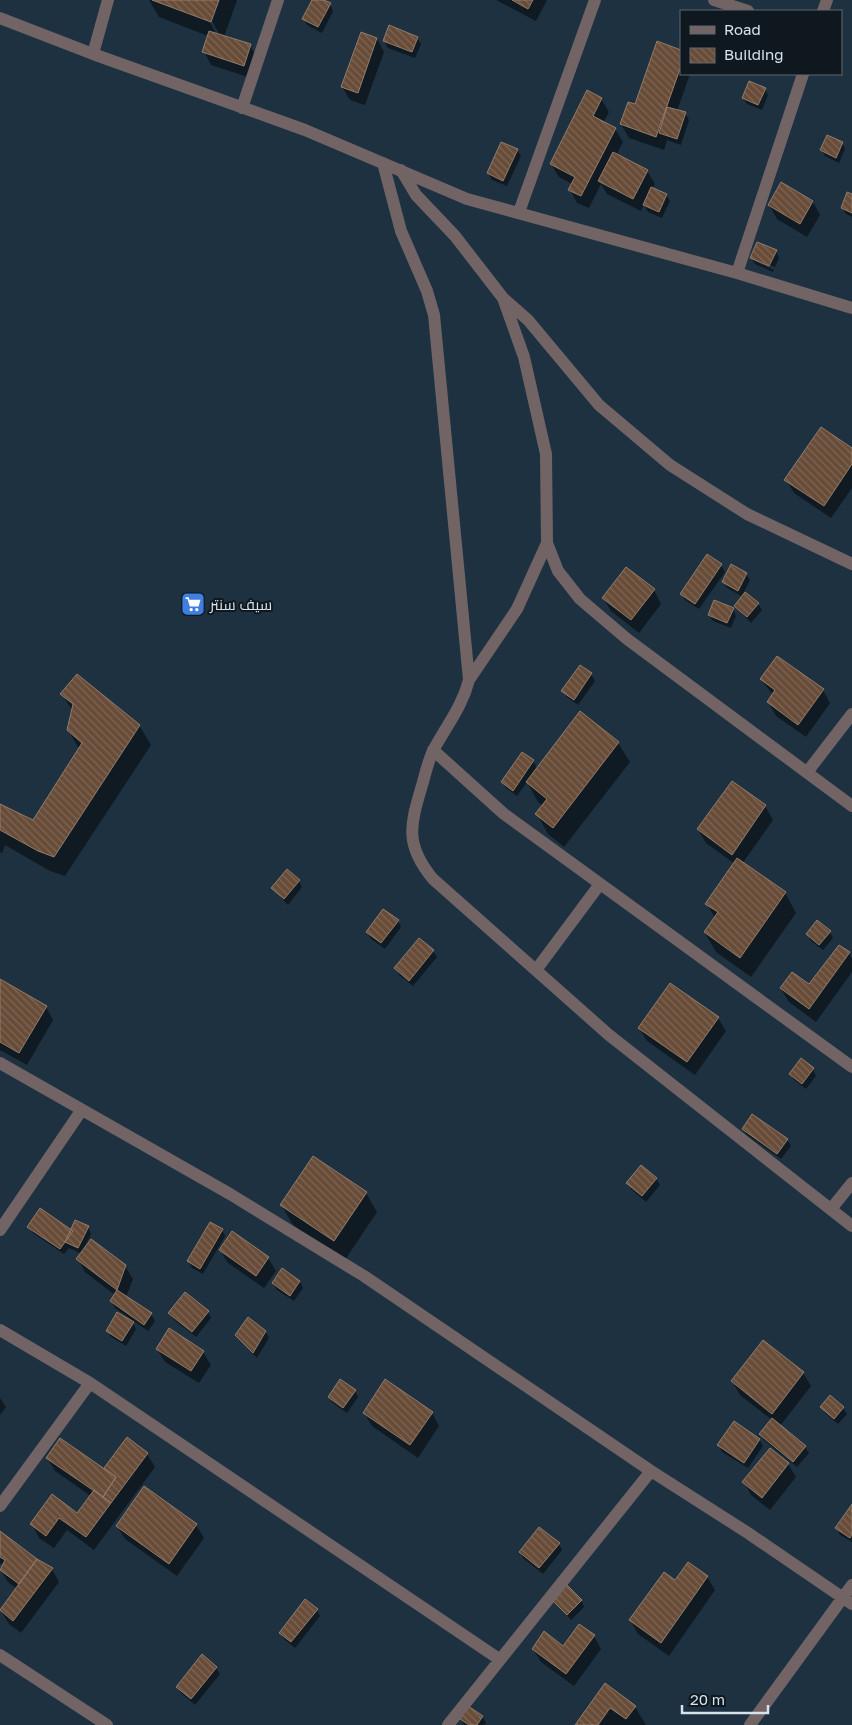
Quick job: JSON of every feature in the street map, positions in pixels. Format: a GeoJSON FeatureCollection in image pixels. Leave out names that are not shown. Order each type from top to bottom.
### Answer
{"type":"FeatureCollection","features":[{"type":"Feature","properties":{"kind":"street"},"geometry":{"type":"LineString","coordinates":[[93,54],[108,0]]}},
{"type":"Feature","properties":{"kind":"street"},"geometry":{"type":"LineString","coordinates":[[242,108],[278,0]]}},
{"type":"Feature","properties":{"kind":"street"},"geometry":{"type":"LineString","coordinates":[[519,212],[595,0]]}},
{"type":"Feature","properties":{"kind":"street"},"geometry":{"type":"LineString","coordinates":[[714,0],[745,10]]}},
{"type":"Feature","properties":{"kind":"street"},"geometry":{"type":"LineString","coordinates":[[0,18],[242,108],[401,170],[467,199],[737,273],[852,308]]}},
{"type":"Feature","properties":{"kind":"street"},"geometry":{"type":"LineString","coordinates":[[737,273],[803,75]]}},
{"type":"Feature","properties":{"kind":"street"},"geometry":{"type":"LineString","coordinates":[[383,163],[401,232],[427,291],[434,315],[469,680]]}},
{"type":"Feature","properties":{"kind":"street"},"geometry":{"type":"LineString","coordinates":[[401,170],[416,195],[455,236],[502,298],[528,320],[599,405],[670,464],[747,514],[852,564]]}},
{"type":"Feature","properties":{"kind":"street"},"geometry":{"type":"LineString","coordinates":[[502,298],[524,357],[546,454],[547,543],[558,571],[580,599],[627,639],[808,771],[852,806]]}},
{"type":"Feature","properties":{"kind":"street"},"geometry":{"type":"LineString","coordinates":[[547,543],[517,609],[469,680],[459,709],[433,750],[412,819],[418,862],[433,879],[609,1035],[852,1226]]}},
{"type":"Feature","properties":{"kind":"street"},"geometry":{"type":"LineString","coordinates":[[808,771],[852,714]]}},
{"type":"Feature","properties":{"kind":"street"},"geometry":{"type":"LineString","coordinates":[[433,750],[504,814],[852,1067]]}},
{"type":"Feature","properties":{"kind":"street"},"geometry":{"type":"LineString","coordinates":[[536,970],[600,884]]}},
{"type":"Feature","properties":{"kind":"street"},"geometry":{"type":"LineString","coordinates":[[0,1063],[81,1111],[230,1194],[364,1276],[651,1471],[848,1601]]}},
{"type":"Feature","properties":{"kind":"street"},"geometry":{"type":"LineString","coordinates":[[0,1230],[81,1111]]}},
{"type":"Feature","properties":{"kind":"street"},"geometry":{"type":"LineString","coordinates":[[831,1209],[852,1183]]}},
{"type":"Feature","properties":{"kind":"street"},"geometry":{"type":"LineString","coordinates":[[0,1330],[90,1383],[499,1659]]}},
{"type":"Feature","properties":{"kind":"street"},"geometry":{"type":"LineString","coordinates":[[0,1506],[90,1383]]}},
{"type":"Feature","properties":{"kind":"street"},"geometry":{"type":"LineString","coordinates":[[448,1725],[651,1471]]}},
{"type":"Feature","properties":{"kind":"street"},"geometry":{"type":"LineString","coordinates":[[750,1725],[848,1601],[852,1584]]}},
{"type":"Feature","properties":{"kind":"street"},"geometry":{"type":"LineString","coordinates":[[0,1655],[107,1725]]}},
{"type":"Feature","properties":{"kind":"building"},"geometry":{"type":"Polygon","coordinates":[[[152,0],[219,0],[211,22],[152,0]]]}},
{"type":"Feature","properties":{"kind":"building"},"geometry":{"type":"Polygon","coordinates":[[[312,0],[324,0],[331,3],[318,27],[302,19],[312,0]]]}},
{"type":"Feature","properties":{"kind":"building"},"geometry":{"type":"Polygon","coordinates":[[[512,0],[533,0],[528,9],[512,0]]]}},
{"type":"Feature","properties":{"kind":"building"},"geometry":{"type":"Polygon","coordinates":[[[389,25],[418,37],[412,52],[383,41],[389,25]]]}},
{"type":"Feature","properties":{"kind":"building"},"geometry":{"type":"Polygon","coordinates":[[[209,31],[251,44],[244,66],[202,52],[209,31]]]}},
{"type":"Feature","properties":{"kind":"building"},"geometry":{"type":"Polygon","coordinates":[[[361,32],[377,38],[358,93],[341,87],[361,32]]]}},
{"type":"Feature","properties":{"kind":"building"},"geometry":{"type":"Polygon","coordinates":[[[657,41],[680,50],[680,69],[656,137],[620,124],[628,102],[635,104],[657,41]]]}},
{"type":"Feature","properties":{"kind":"building"},"geometry":{"type":"Polygon","coordinates":[[[749,81],[766,88],[758,105],[742,98],[749,81]]]}},
{"type":"Feature","properties":{"kind":"building"},"geometry":{"type":"Polygon","coordinates":[[[587,90],[602,98],[593,116],[616,128],[581,196],[568,190],[575,177],[550,164],[587,90]]]}},
{"type":"Feature","properties":{"kind":"building"},"geometry":{"type":"Polygon","coordinates":[[[667,107],[686,112],[677,139],[659,133],[667,107]]]}},
{"type":"Feature","properties":{"kind":"building"},"geometry":{"type":"Polygon","coordinates":[[[827,135],[843,142],[836,158],[820,150],[827,135]]]}},
{"type":"Feature","properties":{"kind":"building"},"geometry":{"type":"Polygon","coordinates":[[[501,142],[518,149],[503,181],[487,173],[501,142]]]}},
{"type":"Feature","properties":{"kind":"building"},"geometry":{"type":"Polygon","coordinates":[[[613,152],[648,170],[633,199],[598,181],[613,152]]]}},
{"type":"Feature","properties":{"kind":"building"},"geometry":{"type":"Polygon","coordinates":[[[781,182],[813,201],[800,224],[768,205],[781,182]]]}},
{"type":"Feature","properties":{"kind":"building"},"geometry":{"type":"Polygon","coordinates":[[[651,187],[667,194],[659,212],[643,205],[651,187]]]}},
{"type":"Feature","properties":{"kind":"building"},"geometry":{"type":"Polygon","coordinates":[[[847,192],[852,194],[852,213],[841,208],[847,192]]]}},
{"type":"Feature","properties":{"kind":"building"},"geometry":{"type":"Polygon","coordinates":[[[757,242],[777,250],[769,266],[750,258],[757,242]]]}},
{"type":"Feature","properties":{"kind":"building"},"geometry":{"type":"Polygon","coordinates":[[[821,427],[852,448],[852,464],[824,506],[784,480],[821,427]]]}},
{"type":"Feature","properties":{"kind":"building"},"geometry":{"type":"Polygon","coordinates":[[[707,554],[722,564],[695,604],[680,594],[707,554]]]}},
{"type":"Feature","properties":{"kind":"building"},"geometry":{"type":"Polygon","coordinates":[[[731,564],[747,573],[738,591],[722,582],[731,564]]]}},
{"type":"Feature","properties":{"kind":"building"},"geometry":{"type":"Polygon","coordinates":[[[626,567],[655,589],[631,620],[602,598],[626,567]]]}},
{"type":"Feature","properties":{"kind":"building"},"geometry":{"type":"Polygon","coordinates":[[[745,592],[759,603],[747,617],[734,606],[745,592]]]}},
{"type":"Feature","properties":{"kind":"building"},"geometry":{"type":"Polygon","coordinates":[[[714,600],[734,608],[727,623],[708,615],[714,600]]]}},
{"type":"Feature","properties":{"kind":"building"},"geometry":{"type":"Polygon","coordinates":[[[777,656],[824,689],[798,725],[767,702],[775,690],[760,679],[777,656]]]}},
{"type":"Feature","properties":{"kind":"building"},"geometry":{"type":"Polygon","coordinates":[[[580,665],[592,673],[574,700],[561,691],[580,665]]]}},
{"type":"Feature","properties":{"kind":"building"},"geometry":{"type":"Polygon","coordinates":[[[77,674],[140,725],[54,857],[38,851],[0,830],[0,804],[33,820],[82,743],[67,730],[73,704],[60,694],[77,674]]]}},
{"type":"Feature","properties":{"kind":"building"},"geometry":{"type":"Polygon","coordinates":[[[580,711],[619,742],[553,828],[535,814],[547,799],[526,782],[580,711]]]}},
{"type":"Feature","properties":{"kind":"building"},"geometry":{"type":"Polygon","coordinates":[[[522,752],[534,760],[513,791],[501,782],[522,752]]]}},
{"type":"Feature","properties":{"kind":"building"},"geometry":{"type":"Polygon","coordinates":[[[732,781],[766,805],[732,855],[697,829],[732,781]]]}},
{"type":"Feature","properties":{"kind":"building"},"geometry":{"type":"Polygon","coordinates":[[[737,858],[786,892],[740,958],[704,932],[718,912],[705,904],[737,858]]]}},
{"type":"Feature","properties":{"kind":"building"},"geometry":{"type":"Polygon","coordinates":[[[287,869],[300,880],[284,899],[271,888],[287,869]]]}},
{"type":"Feature","properties":{"kind":"building"},"geometry":{"type":"Polygon","coordinates":[[[383,909],[399,920],[381,943],[366,932],[383,909]]]}},
{"type":"Feature","properties":{"kind":"building"},"geometry":{"type":"Polygon","coordinates":[[[817,920],[831,931],[819,945],[806,934],[817,920]]]}},
{"type":"Feature","properties":{"kind":"building"},"geometry":{"type":"Polygon","coordinates":[[[419,938],[434,950],[409,981],[394,968],[419,938]]]}},
{"type":"Feature","properties":{"kind":"building"},"geometry":{"type":"Polygon","coordinates":[[[839,945],[850,952],[809,1009],[780,988],[792,972],[809,984],[839,945]]]}},
{"type":"Feature","properties":{"kind":"building"},"geometry":{"type":"Polygon","coordinates":[[[0,979],[47,1006],[19,1053],[0,1042],[0,979]]]}},
{"type":"Feature","properties":{"kind":"building"},"geometry":{"type":"Polygon","coordinates":[[[670,983],[719,1017],[687,1062],[638,1028],[670,983]]]}},
{"type":"Feature","properties":{"kind":"building"},"geometry":{"type":"Polygon","coordinates":[[[801,1058],[814,1068],[802,1084],[789,1074],[801,1058]]]}},
{"type":"Feature","properties":{"kind":"building"},"geometry":{"type":"Polygon","coordinates":[[[752,1114],[788,1139],[777,1154],[742,1129],[752,1114]]]}},
{"type":"Feature","properties":{"kind":"building"},"geometry":{"type":"Polygon","coordinates":[[[313,1156],[367,1192],[334,1241],[280,1205],[313,1156]]]}},
{"type":"Feature","properties":{"kind":"building"},"geometry":{"type":"Polygon","coordinates":[[[641,1165],[657,1178],[642,1196],[626,1183],[641,1165]]]}},
{"type":"Feature","properties":{"kind":"building"},"geometry":{"type":"Polygon","coordinates":[[[40,1208],[73,1231],[60,1249],[27,1227],[40,1208]]]}},
{"type":"Feature","properties":{"kind":"building"},"geometry":{"type":"Polygon","coordinates":[[[75,1220],[89,1226],[78,1248],[65,1242],[75,1220]]]}},
{"type":"Feature","properties":{"kind":"building"},"geometry":{"type":"Polygon","coordinates":[[[210,1222],[223,1229],[200,1269],[187,1261],[210,1222]]]}},
{"type":"Feature","properties":{"kind":"building"},"geometry":{"type":"Polygon","coordinates":[[[232,1231],[269,1257],[256,1276],[219,1250],[232,1231]]]}},
{"type":"Feature","properties":{"kind":"building"},"geometry":{"type":"Polygon","coordinates":[[[91,1239],[126,1265],[117,1290],[76,1259],[91,1239]]]}},
{"type":"Feature","properties":{"kind":"building"},"geometry":{"type":"Polygon","coordinates":[[[282,1268],[300,1281],[290,1296],[272,1283],[282,1268]]]}},
{"type":"Feature","properties":{"kind":"building"},"geometry":{"type":"Polygon","coordinates":[[[117,1290],[152,1313],[144,1325],[110,1301],[117,1290]]]}},
{"type":"Feature","properties":{"kind":"building"},"geometry":{"type":"Polygon","coordinates":[[[185,1292],[209,1311],[192,1332],[168,1313],[185,1292]]]}},
{"type":"Feature","properties":{"kind":"building"},"geometry":{"type":"Polygon","coordinates":[[[117,1312],[134,1322],[122,1341],[106,1331],[117,1312]]]}},
{"type":"Feature","properties":{"kind":"building"},"geometry":{"type":"Polygon","coordinates":[[[248,1317],[266,1331],[253,1353],[235,1335],[248,1317]]]}},
{"type":"Feature","properties":{"kind":"building"},"geometry":{"type":"Polygon","coordinates":[[[169,1328],[204,1351],[191,1371],[156,1349],[169,1328]]]}},
{"type":"Feature","properties":{"kind":"building"},"geometry":{"type":"Polygon","coordinates":[[[763,1340],[804,1372],[772,1414],[731,1381],[763,1340]]]}},
{"type":"Feature","properties":{"kind":"building"},"geometry":{"type":"Polygon","coordinates":[[[340,1379],[356,1390],[343,1408],[328,1397],[340,1379]]]}},
{"type":"Feature","properties":{"kind":"building"},"geometry":{"type":"Polygon","coordinates":[[[385,1379],[433,1412],[410,1445],[363,1413],[385,1379]]]}},
{"type":"Feature","properties":{"kind":"building"},"geometry":{"type":"Polygon","coordinates":[[[830,1395],[844,1407],[834,1419],[820,1407],[830,1395]]]}},
{"type":"Feature","properties":{"kind":"building"},"geometry":{"type":"Polygon","coordinates":[[[772,1418],[806,1446],[793,1462],[759,1434],[772,1418]]]}},
{"type":"Feature","properties":{"kind":"building"},"geometry":{"type":"Polygon","coordinates":[[[734,1421],[760,1439],[744,1463],[717,1445],[734,1421]]]}},
{"type":"Feature","properties":{"kind":"building"},"geometry":{"type":"Polygon","coordinates":[[[127,1437],[148,1453],[111,1503],[103,1497],[116,1477],[104,1468],[127,1437]]]}},
{"type":"Feature","properties":{"kind":"building"},"geometry":{"type":"Polygon","coordinates":[[[60,1438],[116,1477],[103,1497],[46,1458],[60,1438]]]}},
{"type":"Feature","properties":{"kind":"building"},"geometry":{"type":"Polygon","coordinates":[[[770,1448],[789,1463],[762,1498],[742,1482],[770,1448]]]}},
{"type":"Feature","properties":{"kind":"building"},"geometry":{"type":"Polygon","coordinates":[[[144,1486],[197,1524],[169,1564],[116,1526],[144,1486]]]}},
{"type":"Feature","properties":{"kind":"building"},"geometry":{"type":"Polygon","coordinates":[[[94,1490],[111,1503],[86,1537],[59,1518],[46,1536],[30,1524],[52,1494],[77,1513],[94,1490]]]}},
{"type":"Feature","properties":{"kind":"building"},"geometry":{"type":"Polygon","coordinates":[[[852,1504],[852,1534],[850,1538],[835,1528],[852,1504]]]}},
{"type":"Feature","properties":{"kind":"building"},"geometry":{"type":"Polygon","coordinates":[[[539,1527],[560,1543],[539,1568],[519,1552],[539,1527]]]}},
{"type":"Feature","properties":{"kind":"building"},"geometry":{"type":"Polygon","coordinates":[[[0,1531],[37,1559],[19,1584],[0,1570],[5,1560],[0,1557],[0,1531]]]}},
{"type":"Feature","properties":{"kind":"building"},"geometry":{"type":"Polygon","coordinates":[[[37,1559],[53,1568],[13,1621],[0,1610],[37,1559]]]}},
{"type":"Feature","properties":{"kind":"building"},"geometry":{"type":"Polygon","coordinates":[[[688,1562],[708,1576],[661,1643],[629,1620],[664,1572],[675,1580],[688,1562]]]}},
{"type":"Feature","properties":{"kind":"building"},"geometry":{"type":"Polygon","coordinates":[[[567,1585],[582,1600],[567,1615],[552,1600],[567,1585]]]}},
{"type":"Feature","properties":{"kind":"building"},"geometry":{"type":"Polygon","coordinates":[[[305,1599],[318,1609],[291,1642],[279,1633],[305,1599]]]}},
{"type":"Feature","properties":{"kind":"building"},"geometry":{"type":"Polygon","coordinates":[[[579,1624],[595,1635],[566,1674],[532,1649],[544,1631],[563,1646],[579,1624]]]}},
{"type":"Feature","properties":{"kind":"building"},"geometry":{"type":"Polygon","coordinates":[[[202,1654],[217,1667],[191,1699],[176,1687],[202,1654]]]}},
{"type":"Feature","properties":{"kind":"building"},"geometry":{"type":"Polygon","coordinates":[[[605,1683],[636,1706],[626,1719],[610,1708],[598,1725],[575,1725],[605,1683]]]}},
{"type":"Feature","properties":{"kind":"building"},"geometry":{"type":"Polygon","coordinates":[[[468,1706],[483,1716],[477,1725],[469,1725],[460,1719],[468,1706]]]}},
{"type":"Feature","properties":{"kind":"place","name":"سيف سنتر"},"geometry":{"type":"Point","coordinates":[193,604]}}]}
